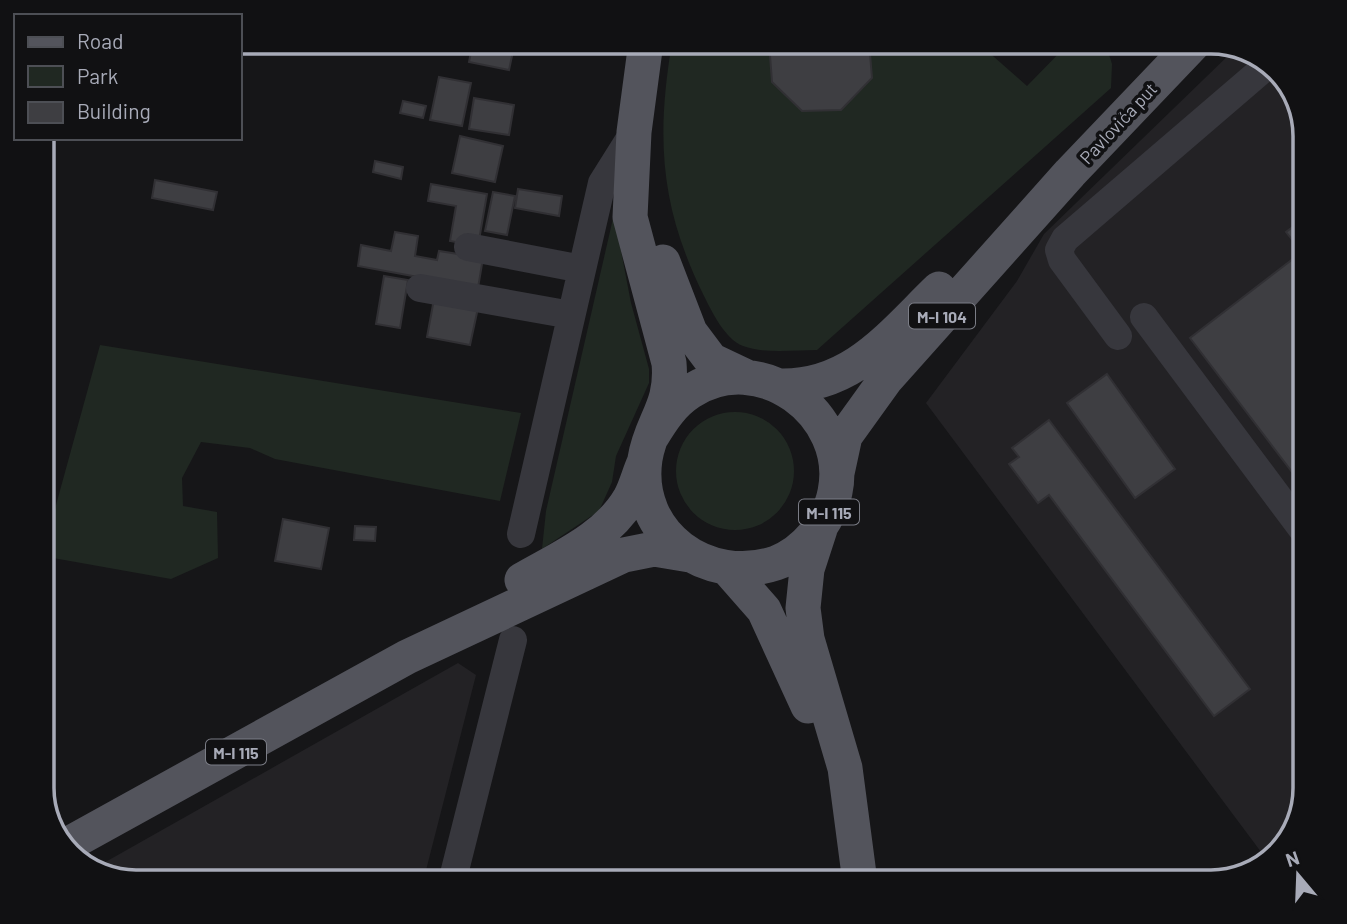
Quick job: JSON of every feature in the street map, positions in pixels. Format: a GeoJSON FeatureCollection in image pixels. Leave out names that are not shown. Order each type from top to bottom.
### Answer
{"type":"FeatureCollection","features":[{"type":"Feature","properties":{"kind":"main road","name":"M-I 115"},"geometry":{"type":"LineString","coordinates":[[407,657],[520,582],[588,542],[630,498],[666,408],[671,385],[669,363],[630,217],[634,132],[644,54]]}},
{"type":"Feature","properties":{"kind":"main road","name":"Pavlovića put"},"geometry":{"type":"LineString","coordinates":[[1070,173],[1173,54]]}},
{"type":"Feature","properties":{"kind":"main road","name":"M-I 115"},"geometry":{"type":"LineString","coordinates":[[74,841],[407,657],[625,555],[654,549],[690,555],[728,569],[754,569],[779,562],[802,548],[820,529],[835,493],[837,473],[833,446],[822,421],[804,401],[711,360],[690,332],[658,249],[634,132]]}},
{"type":"Feature","properties":{"kind":"main road","name":"M-I 104"},"geometry":{"type":"LineString","coordinates":[[765,382],[807,386],[853,368],[1070,173]]}},
{"type":"Feature","properties":{"kind":"main road","name":"M-I 104"},"geometry":{"type":"LineString","coordinates":[[837,473],[845,436],[886,379],[1070,173]]}},
{"type":"Feature","properties":{"kind":"main road","name":"M-I 115"},"geometry":{"type":"LineString","coordinates":[[690,555],[668,537],[653,514],[645,487],[649,447],[668,410],[691,391],[719,380],[765,382]]}},
{"type":"Feature","properties":{"kind":"main road"},"geometry":{"type":"LineString","coordinates":[[820,529],[807,569],[803,608],[807,639],[845,768],[858,870]]}},
{"type":"Feature","properties":{"kind":"main road"},"geometry":{"type":"LineString","coordinates":[[728,569],[764,610],[820,730],[854,838]]}},
{"type":"Feature","properties":{"kind":"street"},"geometry":{"type":"LineString","coordinates":[[1118,336],[1062,260],[1059,250],[1065,239],[1261,71]]}},
{"type":"Feature","properties":{"kind":"street"},"geometry":{"type":"LineString","coordinates":[[521,534],[602,183],[634,132]]}},
{"type":"Feature","properties":{"kind":"street"},"geometry":{"type":"LineString","coordinates":[[468,247],[582,269]]}},
{"type":"Feature","properties":{"kind":"street"},"geometry":{"type":"LineString","coordinates":[[420,288],[571,315]]}},
{"type":"Feature","properties":{"kind":"street"},"geometry":{"type":"LineString","coordinates":[[1144,317],[1293,517]]}},
{"type":"Feature","properties":{"kind":"street"},"geometry":{"type":"LineString","coordinates":[[455,870],[513,640]]}},
{"type":"Feature","properties":{"kind":"shaded area"},"geometry":{"type":"Polygon","coordinates":[[[1228,56],[1257,68],[1273,82],[1288,110],[1293,136],[1293,788],[1284,824],[1274,840],[1263,840],[1261,853],[926,403],[1017,281],[1044,234],[1228,56]]]}},
{"type":"Feature","properties":{"kind":"shaded area"},"geometry":{"type":"Polygon","coordinates":[[[458,663],[476,675],[426,870],[136,870],[104,863],[458,663]]]}},
{"type":"Feature","properties":{"kind":"green space"},"geometry":{"type":"Polygon","coordinates":[[[670,54],[991,54],[1027,86],[1058,54],[1109,54],[1112,64],[1111,88],[817,350],[760,350],[743,346],[730,337],[704,296],[689,264],[670,202],[663,142],[670,54]]]}},
{"type":"Feature","properties":{"kind":"green space"},"geometry":{"type":"Polygon","coordinates":[[[614,214],[631,303],[649,369],[649,383],[616,456],[612,482],[599,511],[542,549],[546,511],[614,214]]]}},
{"type":"Feature","properties":{"kind":"green space"},"geometry":{"type":"Polygon","coordinates":[[[100,345],[521,413],[500,501],[275,459],[250,448],[201,442],[182,478],[183,506],[217,512],[218,558],[171,579],[54,558],[54,512],[100,345]]]}},
{"type":"Feature","properties":{"kind":"green space"},"geometry":{"type":"Polygon","coordinates":[[[735,412],[758,416],[777,429],[790,448],[794,471],[790,494],[777,513],[758,526],[735,530],[712,526],[693,513],[680,494],[676,471],[680,448],[693,429],[712,416],[735,412]]]}},
{"type":"Feature","properties":{"kind":"building"},"geometry":{"type":"Polygon","coordinates":[[[471,54],[512,54],[509,70],[469,62],[471,54]]]}},
{"type":"Feature","properties":{"kind":"building"},"geometry":{"type":"Polygon","coordinates":[[[770,54],[870,54],[872,78],[841,110],[802,111],[772,82],[770,54]]]}},
{"type":"Feature","properties":{"kind":"building"},"geometry":{"type":"Polygon","coordinates":[[[439,77],[471,83],[462,126],[430,120],[439,77]]]}},
{"type":"Feature","properties":{"kind":"building"},"geometry":{"type":"Polygon","coordinates":[[[474,98],[514,105],[509,135],[469,129],[474,98]]]}},
{"type":"Feature","properties":{"kind":"building"},"geometry":{"type":"Polygon","coordinates":[[[403,101],[426,106],[423,118],[400,113],[403,101]]]}},
{"type":"Feature","properties":{"kind":"building"},"geometry":{"type":"Polygon","coordinates":[[[460,136],[503,146],[495,182],[452,173],[460,136]]]}},
{"type":"Feature","properties":{"kind":"building"},"geometry":{"type":"Polygon","coordinates":[[[375,161],[403,167],[401,179],[373,172],[375,161]]]}},
{"type":"Feature","properties":{"kind":"building"},"geometry":{"type":"Polygon","coordinates":[[[155,180],[217,192],[213,210],[152,198],[155,180]]]}},
{"type":"Feature","properties":{"kind":"building"},"geometry":{"type":"Polygon","coordinates":[[[431,184],[487,194],[478,246],[450,241],[456,206],[428,201],[431,184]]]}},
{"type":"Feature","properties":{"kind":"building"},"geometry":{"type":"Polygon","coordinates":[[[518,189],[562,196],[559,216],[515,208],[518,189]]]}},
{"type":"Feature","properties":{"kind":"building"},"geometry":{"type":"Polygon","coordinates":[[[493,192],[515,196],[507,235],[485,231],[493,192]]]}},
{"type":"Feature","properties":{"kind":"building"},"geometry":{"type":"Polygon","coordinates":[[[1293,227],[1293,241],[1286,232],[1293,227]]]}},
{"type":"Feature","properties":{"kind":"building"},"geometry":{"type":"Polygon","coordinates":[[[395,232],[418,236],[415,256],[437,260],[439,251],[483,258],[478,288],[358,266],[361,245],[391,251],[395,232]]]}},
{"type":"Feature","properties":{"kind":"building"},"geometry":{"type":"Polygon","coordinates":[[[1293,259],[1293,473],[1190,338],[1293,259]]]}},
{"type":"Feature","properties":{"kind":"building"},"geometry":{"type":"Polygon","coordinates":[[[384,276],[408,280],[400,328],[376,324],[384,276]]]}},
{"type":"Feature","properties":{"kind":"building"},"geometry":{"type":"Polygon","coordinates":[[[434,299],[478,308],[470,345],[427,337],[434,299]]]}},
{"type":"Feature","properties":{"kind":"building"},"geometry":{"type":"Polygon","coordinates":[[[1107,374],[1175,469],[1135,498],[1067,403],[1107,374]]]}},
{"type":"Feature","properties":{"kind":"building"},"geometry":{"type":"Polygon","coordinates":[[[1049,420],[1250,689],[1214,716],[1049,495],[1038,503],[1009,464],[1019,457],[1012,448],[1049,420]]]}},
{"type":"Feature","properties":{"kind":"building"},"geometry":{"type":"Polygon","coordinates":[[[283,519],[329,528],[321,569],[275,561],[283,519]]]}},
{"type":"Feature","properties":{"kind":"building"},"geometry":{"type":"Polygon","coordinates":[[[355,526],[376,527],[375,541],[354,540],[355,526]]]}}]}
